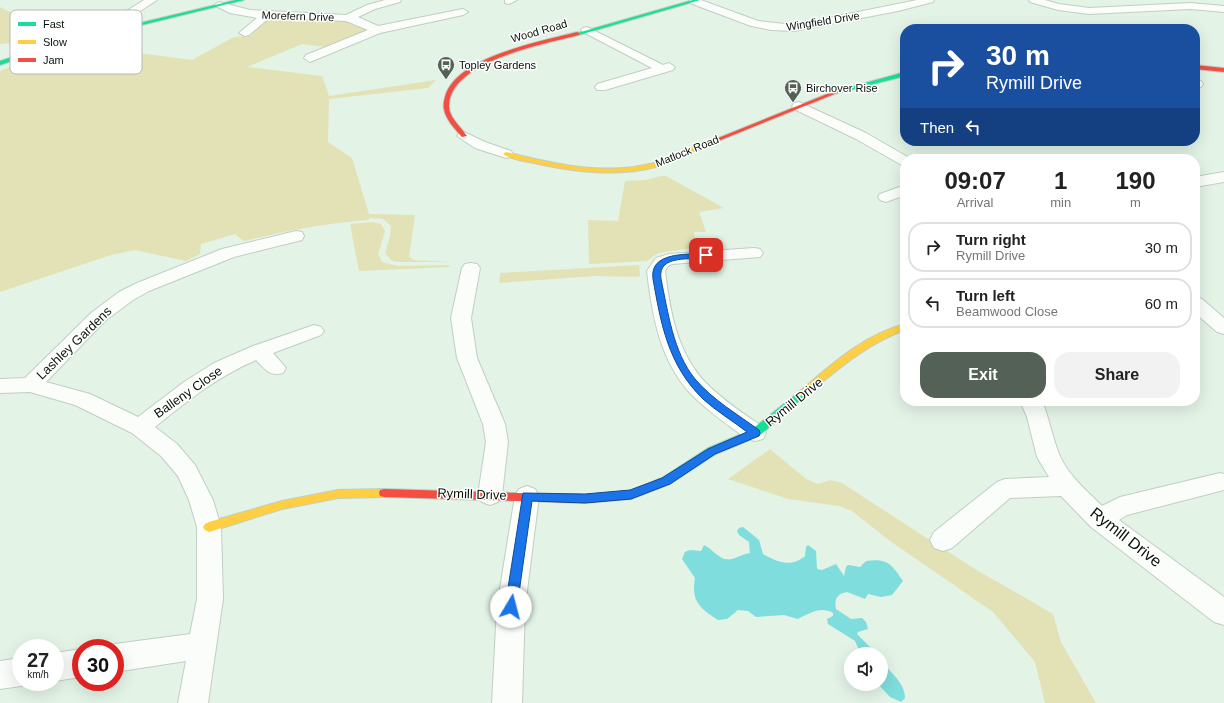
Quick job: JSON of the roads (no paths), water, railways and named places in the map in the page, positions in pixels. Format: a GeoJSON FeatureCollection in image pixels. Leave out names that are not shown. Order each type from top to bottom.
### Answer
{"type":"FeatureCollection","features":[{"type":"Feature","properties":{"kind":"street"},"geometry":{"type":"LineString","coordinates":[[133,10],[152,0]]}},
{"type":"Feature","properties":{"kind":"street"},"geometry":{"type":"LineString","coordinates":[[142,24],[242,0]]}},
{"type":"Feature","properties":{"kind":"street"},"geometry":{"type":"LineString","coordinates":[[348,18],[371,7],[396,0]]}},
{"type":"Feature","properties":{"kind":"street","name":"Wingfield Drive"},"geometry":{"type":"LineString","coordinates":[[696,0],[755,24],[771,27],[794,28],[898,8],[930,0]]}},
{"type":"Feature","properties":{"kind":"street","name":"Wood Road"},"geometry":{"type":"LineString","coordinates":[[464,136],[457,129],[446,108],[444,100],[445,94],[453,83],[480,63],[506,52],[696,0]]}},
{"type":"Feature","properties":{"kind":"street"},"geometry":{"type":"LineString","coordinates":[[1034,0],[1058,7],[1089,11],[1190,6],[1224,9]]}},
{"type":"Feature","properties":{"kind":"street","name":"Morefern Drive"},"geometry":{"type":"LineString","coordinates":[[219,5],[238,13],[266,16],[314,15],[348,18],[377,30]]}},
{"type":"Feature","properties":{"kind":"street"},"geometry":{"type":"LineString","coordinates":[[310,58],[377,30],[463,12]]}},
{"type":"Feature","properties":{"kind":"street"},"geometry":{"type":"LineString","coordinates":[[245,33],[266,16]]}},
{"type":"Feature","properties":{"kind":"street"},"geometry":{"type":"LineString","coordinates":[[587,30],[662,69]]}},
{"type":"Feature","properties":{"kind":"street"},"geometry":{"type":"LineString","coordinates":[[0,63],[10,60]]}},
{"type":"Feature","properties":{"kind":"street"},"geometry":{"type":"LineString","coordinates":[[601,87],[675,65]]}},
{"type":"Feature","properties":{"kind":"street"},"geometry":{"type":"LineString","coordinates":[[1200,68],[1224,70]]}},
{"type":"Feature","properties":{"kind":"street","name":"Matlock Road"},"geometry":{"type":"LineString","coordinates":[[464,136],[480,145],[543,164],[575,169],[603,170],[641,168],[655,165],[849,87],[900,75]]}},
{"type":"Feature","properties":{"kind":"street"},"geometry":{"type":"LineString","coordinates":[[799,106],[861,136],[900,158]]}},
{"type":"Feature","properties":{"kind":"street"},"geometry":{"type":"LineString","coordinates":[[1200,181],[1224,177]]}},
{"type":"Feature","properties":{"kind":"street"},"geometry":{"type":"LineString","coordinates":[[886,197],[900,192]]}},
{"type":"Feature","properties":{"kind":"street","name":"Lashley Gardens"},"geometry":{"type":"LineString","coordinates":[[30,384],[98,317],[126,296],[225,247],[296,236]]}},
{"type":"Feature","properties":{"kind":"street"},"geometry":{"type":"LineString","coordinates":[[754,253],[669,259],[662,262],[656,271],[666,324],[679,362],[691,381],[707,397],[755,433]]}},
{"type":"Feature","properties":{"kind":"street"},"geometry":{"type":"LineString","coordinates":[[471,268],[461,318],[467,358],[494,424],[497,442],[490,496]]}},
{"type":"Feature","properties":{"kind":"street"},"geometry":{"type":"LineString","coordinates":[[1200,307],[1224,328]]}},
{"type":"Feature","properties":{"kind":"street","name":"Rymill Drive"},"geometry":{"type":"LineString","coordinates":[[210,527],[282,505],[338,494],[403,492],[585,499],[631,495],[666,481],[712,452],[755,433],[861,346],[886,333],[900,329]]}},
{"type":"Feature","properties":{"kind":"street","name":"Balleny Close"},"geometry":{"type":"LineString","coordinates":[[140,427],[181,394],[210,374],[260,351],[314,331]]}},
{"type":"Feature","properties":{"kind":"street"},"geometry":{"type":"LineString","coordinates":[[260,351],[276,368]]}},
{"type":"Feature","properties":{"kind":"street"},"geometry":{"type":"LineString","coordinates":[[0,386],[30,384],[82,399],[140,427],[169,450],[187,471],[201,500],[210,527],[210,600],[193,703]]}},
{"type":"Feature","properties":{"kind":"street","name":"Rymill Drive"},"geometry":{"type":"LineString","coordinates":[[1033,406],[1038,417],[1048,457],[1067,486],[1100,520],[1224,613]]}},
{"type":"Feature","properties":{"kind":"street"},"geometry":{"type":"LineString","coordinates":[[1100,520],[1120,507],[1220,482]]}},
{"type":"Feature","properties":{"kind":"street"},"geometry":{"type":"LineString","coordinates":[[943,540],[1005,489],[1067,486]]}},
{"type":"Feature","properties":{"kind":"street"},"geometry":{"type":"LineString","coordinates":[[507,703],[511,607],[527,496]]}},
{"type":"Feature","properties":{"kind":"street"},"geometry":{"type":"LineString","coordinates":[[124,657],[203,645]]}},
{"type":"Feature","properties":{"kind":"street"},"geometry":{"type":"LineString","coordinates":[[0,674],[12,673]]}},
{"type":"Feature","properties":{"kind":"water"},"geometry":{"type":"Polygon","coordinates":[[[743,527],[759,540],[763,554],[779,561],[789,563],[800,560],[805,556],[806,547],[808,545],[816,551],[817,569],[822,570],[836,564],[844,576],[848,565],[860,567],[866,561],[873,560],[889,564],[903,581],[892,595],[881,597],[868,594],[865,599],[847,592],[841,594],[835,602],[836,609],[851,619],[862,618],[866,622],[868,629],[858,632],[857,634],[870,647],[858,647],[855,641],[828,624],[827,619],[833,616],[833,613],[829,611],[816,611],[798,619],[784,615],[756,617],[748,611],[738,610],[727,619],[718,620],[701,608],[694,593],[695,578],[682,559],[685,552],[690,550],[701,551],[704,545],[724,559],[732,559],[750,553],[749,542],[739,535],[737,531],[739,528],[743,527]]]}},
{"type":"Feature","properties":{"kind":"water"},"geometry":{"type":"Polygon","coordinates":[[[888,669],[900,682],[905,698],[901,702],[890,697],[884,691],[888,691],[888,669]]]}},
{"type":"Feature","properties":{"kind":"place","name":"Topley Gardens"},"geometry":{"type":"Point","coordinates":[446,80]}},
{"type":"Feature","properties":{"kind":"place","name":"Birchover Rise"},"geometry":{"type":"Point","coordinates":[793,103]}}]}
